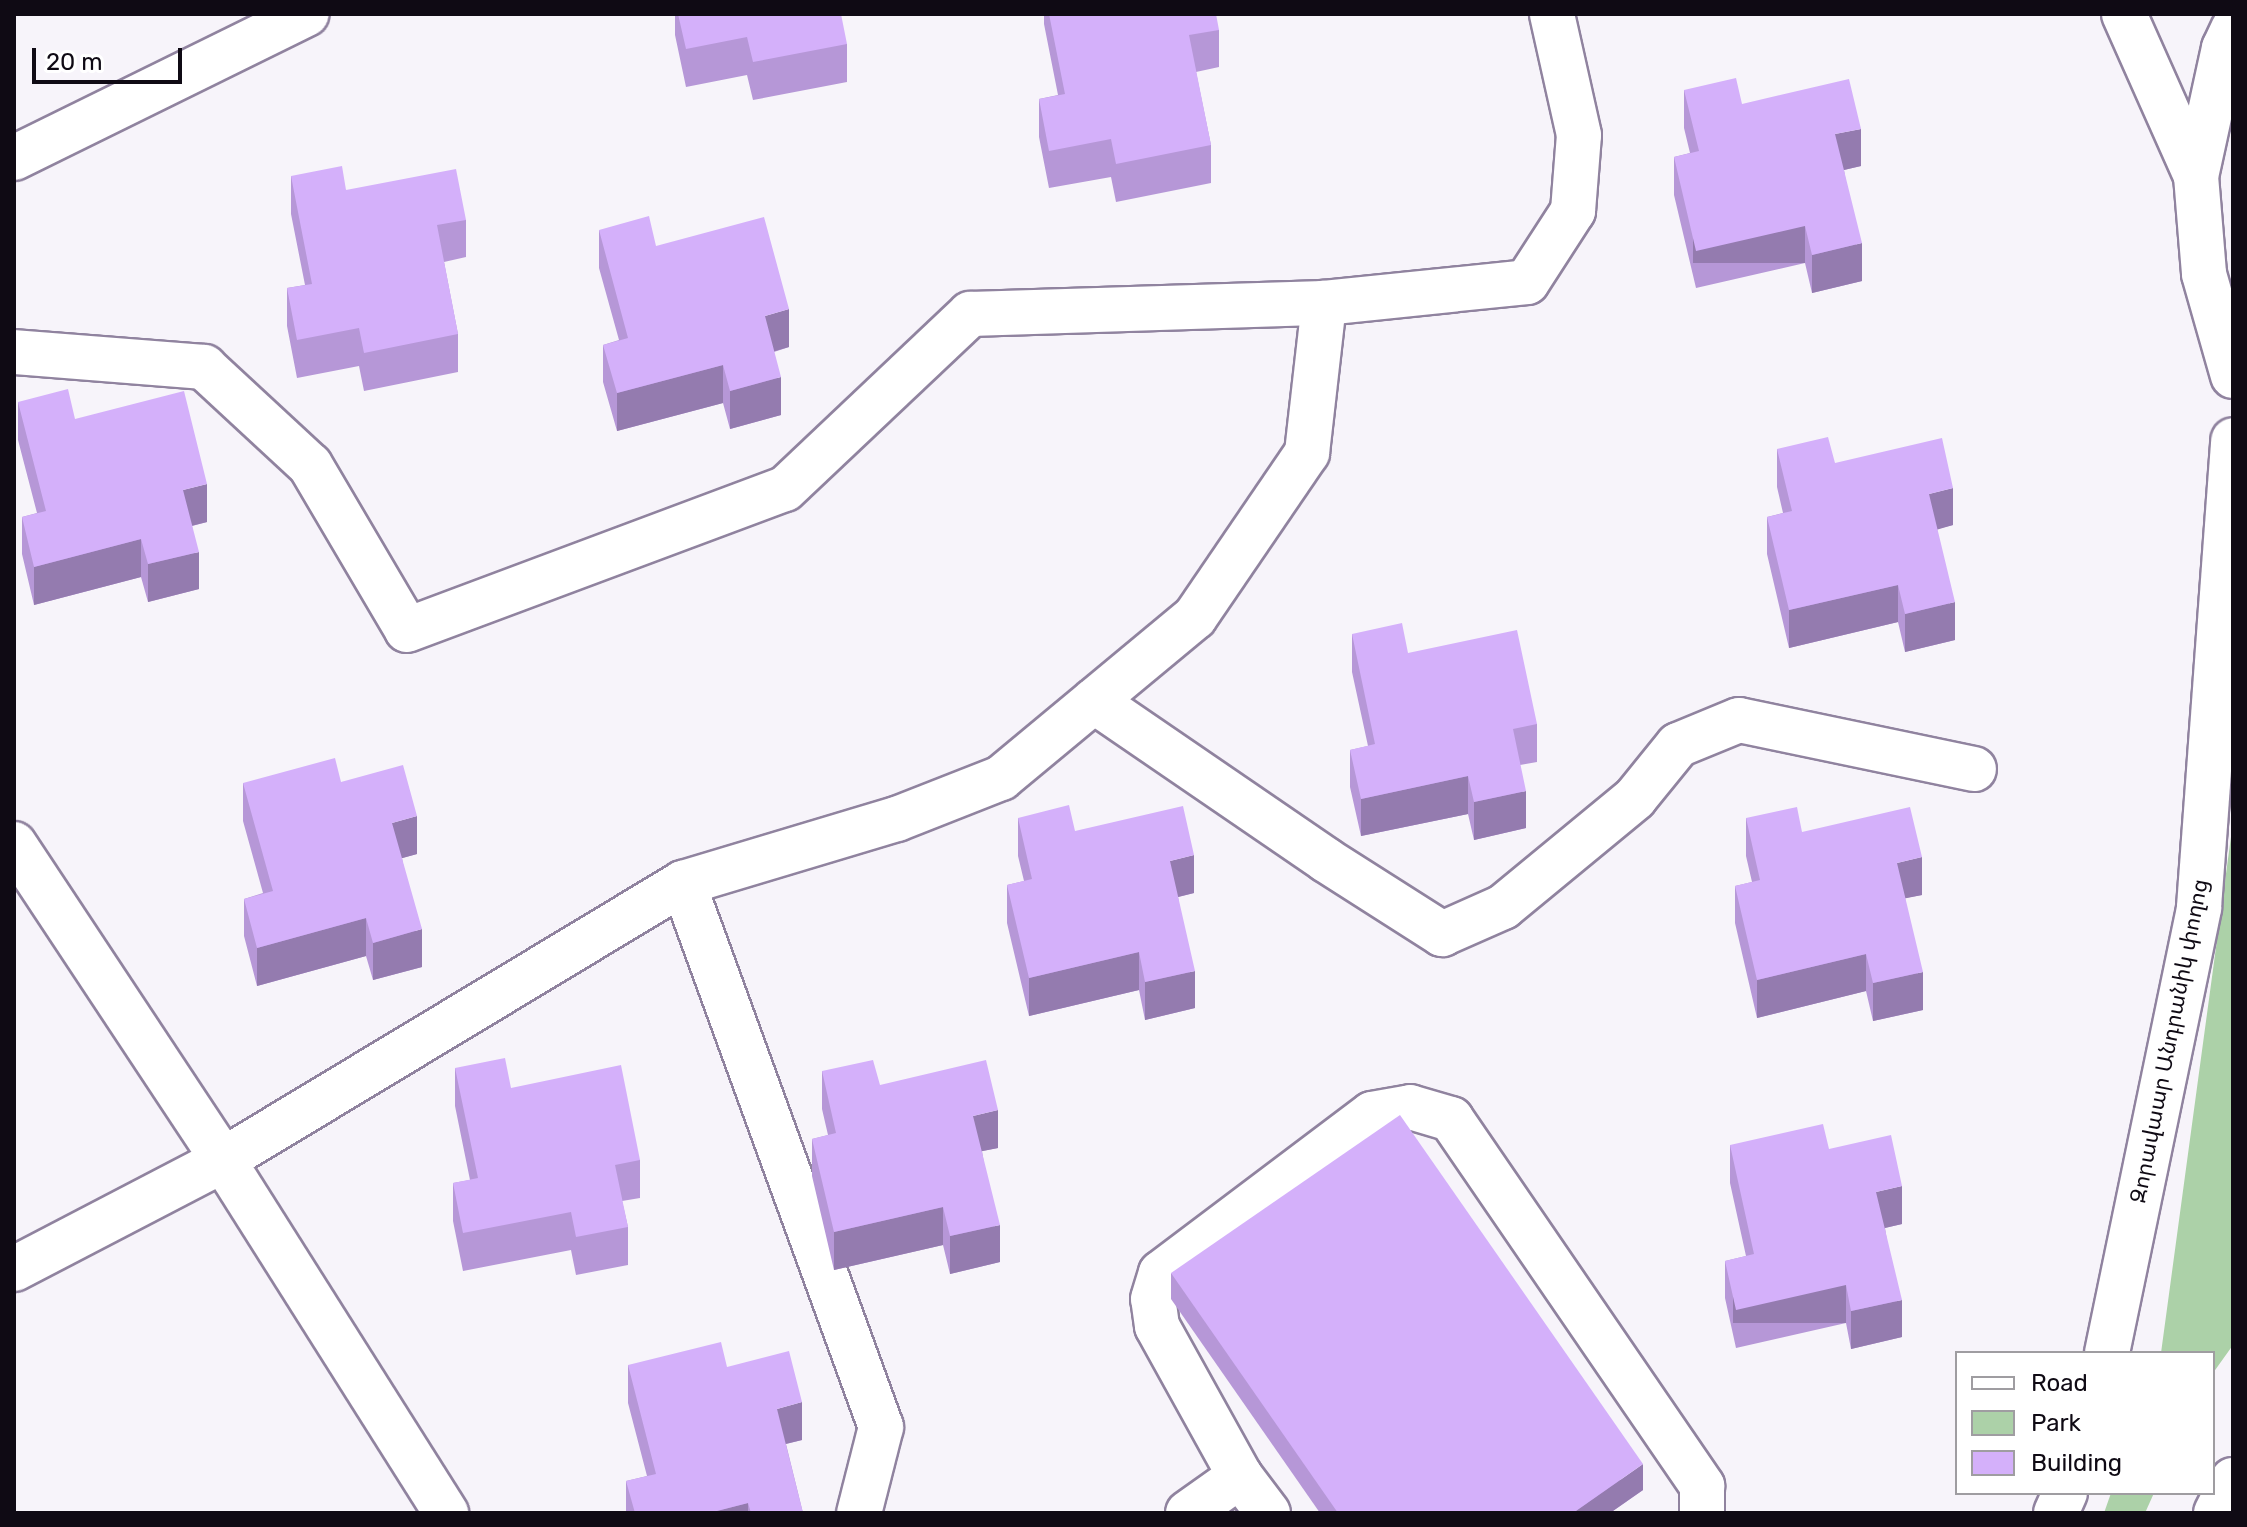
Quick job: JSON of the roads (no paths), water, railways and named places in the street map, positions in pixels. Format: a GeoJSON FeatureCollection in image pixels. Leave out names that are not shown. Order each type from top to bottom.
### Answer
{"type":"FeatureCollection","features":[{"type":"Feature","properties":{"kind":"street"},"geometry":{"type":"LineString","coordinates":[[14,158],[307,14]]}},
{"type":"Feature","properties":{"kind":"street"},"geometry":{"type":"LineString","coordinates":[[14,352],[204,367],[310,465],[407,630],[785,489],[970,314],[1324,303],[1527,282],[1573,211],[1579,135],[1552,14]]}},
{"type":"Feature","properties":{"kind":"street"},"geometry":{"type":"LineString","coordinates":[[2124,14],[2196,176]]}},
{"type":"Feature","properties":{"kind":"street"},"geometry":{"type":"LineString","coordinates":[[2233,29],[2224,48],[2196,176],[2204,274],[2233,376]]}},
{"type":"Feature","properties":{"kind":"street"},"geometry":{"type":"LineString","coordinates":[[14,1269],[223,1160],[683,883],[897,819],[1001,778],[1195,617],[1307,453],[1324,303]]}},
{"type":"Feature","properties":{"kind":"street","name":"Զորավաար Անդրանիկ փողոց"},"geometry":{"type":"LineString","coordinates":[[2107,1351],[2199,907],[2233,440]]}},
{"type":"Feature","properties":{"kind":"street"},"geometry":{"type":"LineString","coordinates":[[1094,701],[1326,860],[1442,934],[1503,907],[1635,798],[1678,745],[1739,720],[1974,769]]}},
{"type":"Feature","properties":{"kind":"street"},"geometry":{"type":"LineString","coordinates":[[14,844],[223,1160],[446,1513]]}},
{"type":"Feature","properties":{"kind":"street"},"geometry":{"type":"LineString","coordinates":[[683,883],[881,1427],[859,1513]]}},
{"type":"Feature","properties":{"kind":"street"},"geometry":{"type":"LineString","coordinates":[[1268,1513],[1240,1476],[1157,1326],[1153,1299],[1161,1273],[1372,1114],[1410,1107],[1451,1119],[1702,1486],[1702,1513]]}},
{"type":"Feature","properties":{"kind":"street"},"geometry":{"type":"LineString","coordinates":[[1188,1513],[1240,1476]]}},
{"type":"Feature","properties":{"kind":"street"},"geometry":{"type":"LineString","coordinates":[[2216,1513],[2233,1480]]}}]}
